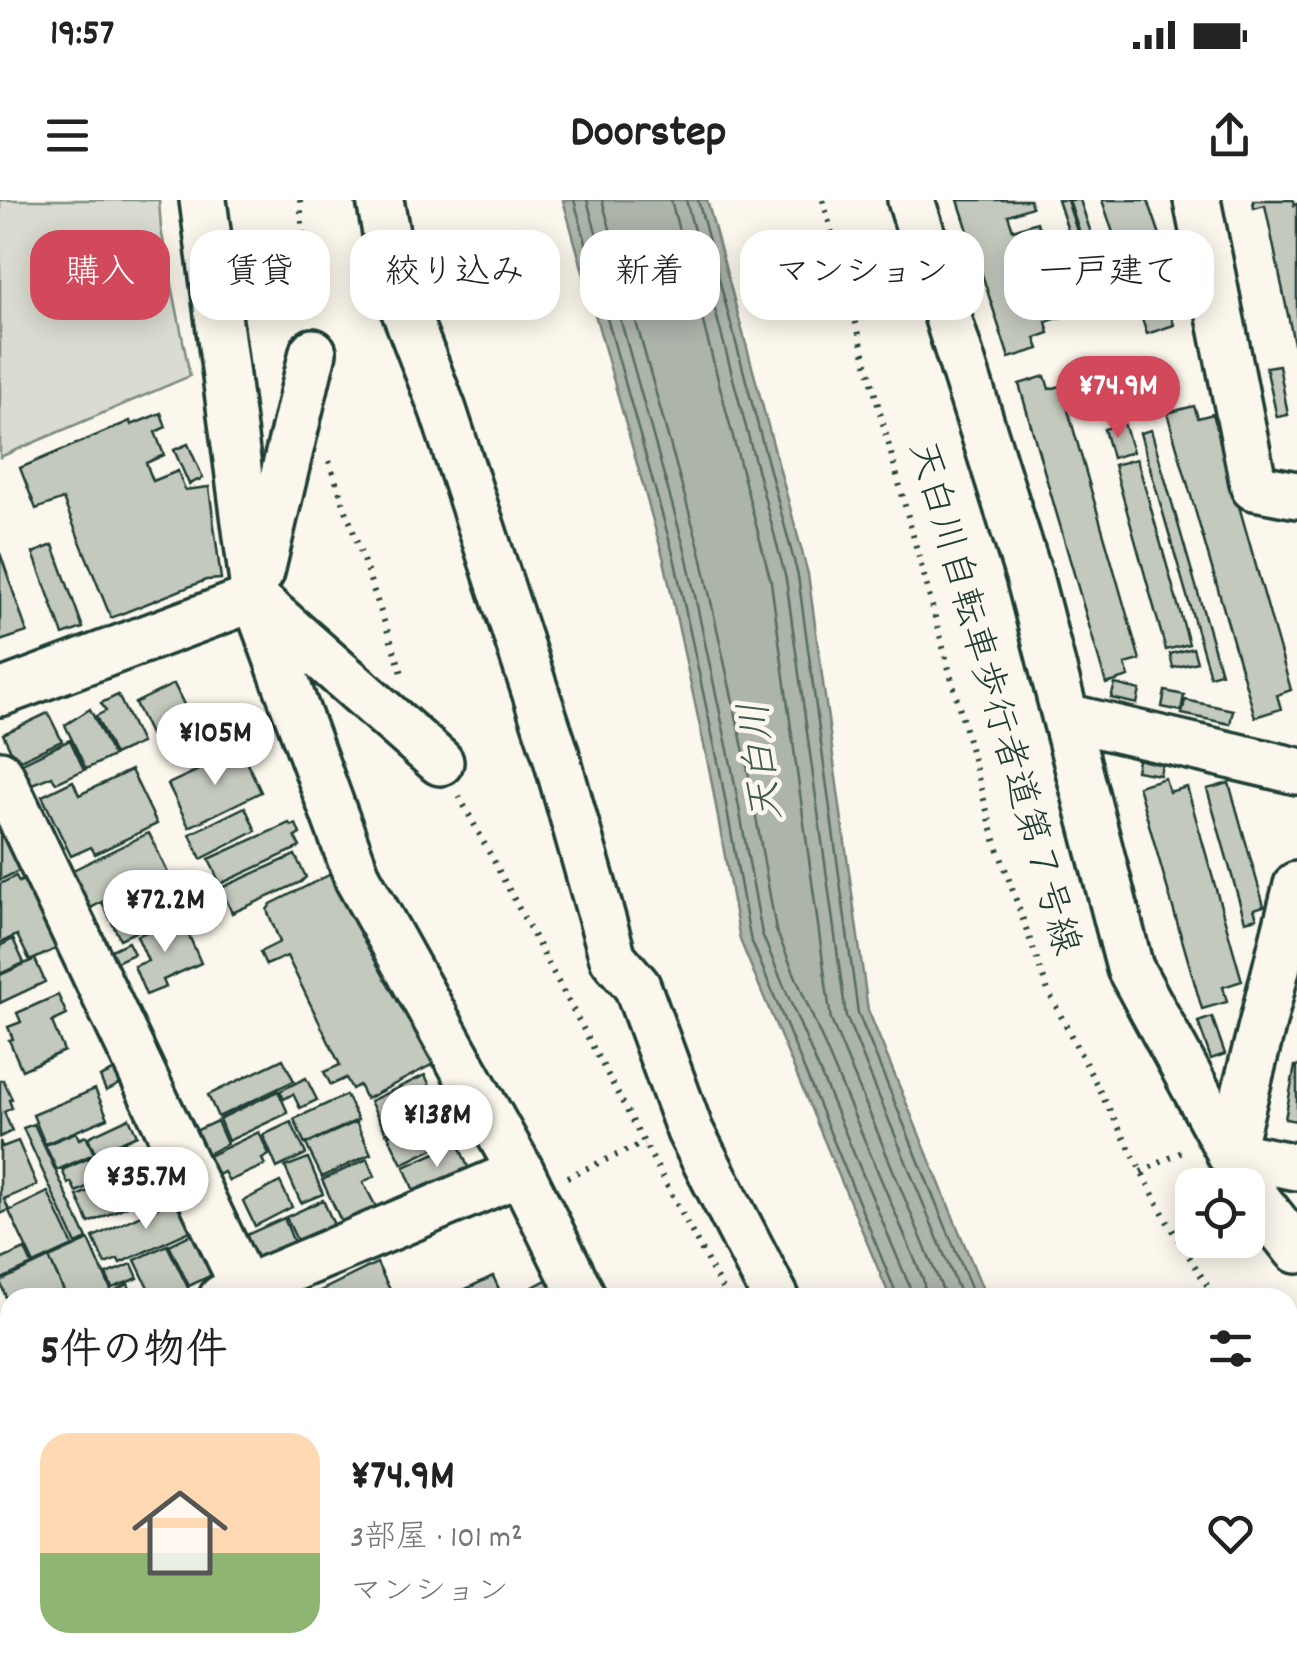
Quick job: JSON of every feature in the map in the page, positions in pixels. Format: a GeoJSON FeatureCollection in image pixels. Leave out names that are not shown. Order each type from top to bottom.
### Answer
{"type":"FeatureCollection","features":[{"type":"Feature","properties":{"kind":"street"},"geometry":{"type":"LineString","coordinates":[[203,200],[255,598],[358,879],[521,1172],[578,1288]]}},
{"type":"Feature","properties":{"kind":"street"},"geometry":{"type":"LineString","coordinates":[[380,200],[396,288],[443,410],[555,752],[613,958],[637,986],[690,1132],[771,1288]]}},
{"type":"Feature","properties":{"kind":"street"},"geometry":{"type":"LineString","coordinates":[[912,200],[1029,576],[1130,968],[1252,1193],[1297,1250]]}},
{"type":"Feature","properties":{"kind":"street"},"geometry":{"type":"LineString","coordinates":[[1196,200],[1254,487],[1297,495]]}},
{"type":"Feature","properties":{"kind":"street"},"geometry":{"type":"LineString","coordinates":[[255,598],[314,352]]}},
{"type":"Feature","properties":{"kind":"street"},"geometry":{"type":"LineString","coordinates":[[0,693],[255,598]]}},
{"type":"Feature","properties":{"kind":"street"},"geometry":{"type":"LineString","coordinates":[[255,598],[440,762]]}},
{"type":"Feature","properties":{"kind":"street"},"geometry":{"type":"LineString","coordinates":[[1066,717],[1297,771]]}},
{"type":"Feature","properties":{"kind":"street"},"geometry":{"type":"LineString","coordinates":[[0,774],[235,1288]]}},
{"type":"Feature","properties":{"kind":"street"},"geometry":{"type":"LineString","coordinates":[[1230,1154],[1297,885]]}},
{"type":"Feature","properties":{"kind":"street"},"geometry":{"type":"LineString","coordinates":[[1230,1154],[1297,1167]]}},
{"type":"Feature","properties":{"kind":"street"},"geometry":{"type":"LineString","coordinates":[[252,1288],[521,1172]]}},
{"type":"Feature","properties":{"kind":"path","name":"天白川自転車歩行者道第７号線"},"geometry":{"type":"LineString","coordinates":[[822,200],[994,836],[1048,991],[1167,1221],[1209,1288]]}},
{"type":"Feature","properties":{"kind":"path"},"geometry":{"type":"LineString","coordinates":[[521,1172],[548,1185],[644,1143]]}},
{"type":"Feature","properties":{"kind":"shaded area"},"geometry":{"type":"Polygon","coordinates":[[[0,200],[159,200],[161,230],[30,230],[30,320],[170,320],[170,275],[190,376],[0,457],[0,200]]]}},
{"type":"Feature","properties":{"kind":"water","name":"天白川"},"geometry":{"type":"Polygon","coordinates":[[[563,200],[707,200],[715,230],[580,230],[580,261],[563,200]]]}},
{"type":"Feature","properties":{"kind":"water","name":"天白川"},"geometry":{"type":"Polygon","coordinates":[[[720,248],[808,574],[868,1010],[982,1288],[886,1288],[740,940],[710,773],[664,560],[597,320],[720,320],[720,248]]]}},
{"type":"Feature","properties":{"kind":"building"},"geometry":{"type":"Polygon","coordinates":[[[958,200],[1030,200],[1032,207],[1008,215],[1013,230],[1004,230],[1004,320],[1052,320],[1046,322],[1049,333],[1035,338],[1039,349],[1009,358],[984,281],[984,230],[968,230],[958,200]]]}},
{"type":"Feature","properties":{"kind":"building"},"geometry":{"type":"Polygon","coordinates":[[[1058,200],[1067,200],[1077,230],[1068,230],[1058,200]]]}},
{"type":"Feature","properties":{"kind":"building"},"geometry":{"type":"Polygon","coordinates":[[[1069,200],[1080,200],[1090,230],[1079,230],[1069,200]]]}},
{"type":"Feature","properties":{"kind":"building"},"geometry":{"type":"Polygon","coordinates":[[[1102,200],[1148,200],[1158,230],[1112,230],[1102,200]]]}},
{"type":"Feature","properties":{"kind":"building"},"geometry":{"type":"Polygon","coordinates":[[[1253,200],[1293,200],[1297,204],[1297,358],[1265,205],[1254,208],[1253,200]]]}},
{"type":"Feature","properties":{"kind":"building"},"geometry":{"type":"Polygon","coordinates":[[[1037,222],[1039,230],[1013,230],[1037,222]]]}},
{"type":"Feature","properties":{"kind":"building"},"geometry":{"type":"Polygon","coordinates":[[[1142,320],[1172,320],[1174,325],[1147,334],[1142,320]]]}},
{"type":"Feature","properties":{"kind":"building"},"geometry":{"type":"Polygon","coordinates":[[[1279,365],[1288,415],[1277,417],[1266,367],[1279,365]]]}},
{"type":"Feature","properties":{"kind":"building"},"geometry":{"type":"Polygon","coordinates":[[[1045,376],[1049,389],[1061,386],[1140,660],[1125,664],[1129,677],[1106,684],[1019,384],[1045,376]]]}},
{"type":"Feature","properties":{"kind":"building"},"geometry":{"type":"Polygon","coordinates":[[[1194,406],[1198,418],[1213,414],[1291,690],[1277,695],[1281,709],[1255,717],[1167,413],[1194,406]]]}},
{"type":"Feature","properties":{"kind":"building"},"geometry":{"type":"Polygon","coordinates":[[[161,413],[166,427],[155,432],[164,455],[146,463],[153,481],[178,471],[185,490],[209,487],[221,579],[206,580],[111,618],[63,499],[36,509],[20,468],[130,421],[131,425],[161,413]]]}},
{"type":"Feature","properties":{"kind":"building"},"geometry":{"type":"Polygon","coordinates":[[[1124,423],[1133,452],[1112,458],[1104,429],[1124,423]]]}},
{"type":"Feature","properties":{"kind":"building"},"geometry":{"type":"Polygon","coordinates":[[[1151,430],[1221,673],[1210,676],[1140,433],[1151,430]]]}},
{"type":"Feature","properties":{"kind":"building"},"geometry":{"type":"Polygon","coordinates":[[[188,444],[203,478],[189,484],[174,450],[188,444]]]}},
{"type":"Feature","properties":{"kind":"building"},"geometry":{"type":"Polygon","coordinates":[[[1137,459],[1189,644],[1166,650],[1114,465],[1137,459]]]}},
{"type":"Feature","properties":{"kind":"building"},"geometry":{"type":"Polygon","coordinates":[[[53,545],[83,628],[63,635],[33,553],[53,545]]]}},
{"type":"Feature","properties":{"kind":"building"},"geometry":{"type":"Polygon","coordinates":[[[0,553],[27,632],[0,641],[0,553]]]}},
{"type":"Feature","properties":{"kind":"building"},"geometry":{"type":"Polygon","coordinates":[[[1193,648],[1197,662],[1173,668],[1170,654],[1193,648]]]}},
{"type":"Feature","properties":{"kind":"building"},"geometry":{"type":"Polygon","coordinates":[[[174,684],[201,740],[162,759],[135,703],[174,684]]]}},
{"type":"Feature","properties":{"kind":"building"},"geometry":{"type":"Polygon","coordinates":[[[1115,684],[1140,690],[1137,704],[1111,698],[1115,684]]]}},
{"type":"Feature","properties":{"kind":"building"},"geometry":{"type":"Polygon","coordinates":[[[1165,691],[1184,695],[1181,711],[1162,707],[1165,691]]]}},
{"type":"Feature","properties":{"kind":"building"},"geometry":{"type":"Polygon","coordinates":[[[118,695],[141,743],[114,755],[96,716],[106,711],[101,703],[118,695]]]}},
{"type":"Feature","properties":{"kind":"building"},"geometry":{"type":"Polygon","coordinates":[[[1185,700],[1233,710],[1230,724],[1182,714],[1185,700]]]}},
{"type":"Feature","properties":{"kind":"building"},"geometry":{"type":"Polygon","coordinates":[[[90,709],[113,756],[86,769],[65,725],[90,709]]]}},
{"type":"Feature","properties":{"kind":"building"},"geometry":{"type":"Polygon","coordinates":[[[48,713],[62,741],[16,762],[3,734],[48,713]]]}},
{"type":"Feature","properties":{"kind":"building"},"geometry":{"type":"Polygon","coordinates":[[[70,740],[84,770],[56,783],[52,776],[32,784],[22,763],[70,740]]]}},
{"type":"Feature","properties":{"kind":"building"},"geometry":{"type":"Polygon","coordinates":[[[241,750],[261,792],[189,827],[168,784],[241,750]]]}},
{"type":"Feature","properties":{"kind":"building"},"geometry":{"type":"Polygon","coordinates":[[[1139,755],[1163,759],[1160,775],[1136,771],[1139,755]]]}},
{"type":"Feature","properties":{"kind":"building"},"geometry":{"type":"Polygon","coordinates":[[[131,770],[157,824],[95,854],[91,847],[71,856],[42,796],[73,781],[79,795],[131,770]]]}},
{"type":"Feature","properties":{"kind":"building"},"geometry":{"type":"Polygon","coordinates":[[[1165,778],[1169,792],[1187,787],[1242,981],[1223,987],[1227,1002],[1202,1009],[1138,786],[1165,778]]]}},
{"type":"Feature","properties":{"kind":"building"},"geometry":{"type":"Polygon","coordinates":[[[1229,783],[1264,906],[1254,909],[1257,918],[1245,921],[1207,789],[1229,783]]]}},
{"type":"Feature","properties":{"kind":"building"},"geometry":{"type":"Polygon","coordinates":[[[245,807],[256,831],[201,859],[190,834],[245,807]]]}},
{"type":"Feature","properties":{"kind":"building"},"geometry":{"type":"Polygon","coordinates":[[[0,818],[27,867],[0,880],[0,818]]]}},
{"type":"Feature","properties":{"kind":"building"},"geometry":{"type":"Polygon","coordinates":[[[289,823],[296,824],[300,834],[295,837],[300,847],[220,884],[209,859],[289,823]]]}},
{"type":"Feature","properties":{"kind":"building"},"geometry":{"type":"Polygon","coordinates":[[[149,833],[185,909],[120,939],[102,902],[87,910],[69,872],[149,833]]]}},
{"type":"Feature","properties":{"kind":"building"},"geometry":{"type":"Polygon","coordinates":[[[295,855],[306,877],[301,882],[232,913],[221,888],[295,855]]]}},
{"type":"Feature","properties":{"kind":"building"},"geometry":{"type":"Polygon","coordinates":[[[331,874],[338,876],[435,1063],[366,1099],[359,1085],[352,1089],[346,1078],[331,1085],[324,1072],[340,1065],[287,956],[266,965],[260,952],[280,942],[267,910],[271,904],[331,874]]]}},
{"type":"Feature","properties":{"kind":"building"},"geometry":{"type":"Polygon","coordinates":[[[16,876],[19,882],[32,876],[64,945],[30,961],[17,935],[0,943],[0,884],[16,876]]]}},
{"type":"Feature","properties":{"kind":"building"},"geometry":{"type":"Polygon","coordinates":[[[181,917],[201,963],[163,980],[166,987],[146,995],[134,966],[148,961],[137,936],[181,917]]]}},
{"type":"Feature","properties":{"kind":"building"},"geometry":{"type":"Polygon","coordinates":[[[13,939],[24,963],[0,974],[0,946],[13,939]]]}},
{"type":"Feature","properties":{"kind":"building"},"geometry":{"type":"Polygon","coordinates":[[[128,942],[134,954],[112,964],[107,952],[128,942]]]}},
{"type":"Feature","properties":{"kind":"building"},"geometry":{"type":"Polygon","coordinates":[[[35,959],[45,982],[0,1003],[0,975],[35,959]]]}},
{"type":"Feature","properties":{"kind":"building"},"geometry":{"type":"Polygon","coordinates":[[[58,995],[67,1015],[52,1022],[64,1051],[22,1070],[9,1040],[13,1039],[8,1027],[21,1022],[17,1013],[58,995]]]}},
{"type":"Feature","properties":{"kind":"building"},"geometry":{"type":"Polygon","coordinates":[[[1212,1017],[1225,1054],[1211,1059],[1198,1022],[1212,1017]]]}},
{"type":"Feature","properties":{"kind":"building"},"geometry":{"type":"Polygon","coordinates":[[[283,1059],[294,1081],[218,1117],[208,1095],[283,1059]]]}},
{"type":"Feature","properties":{"kind":"building"},"geometry":{"type":"Polygon","coordinates":[[[1297,1066],[1297,1121],[1285,1119],[1297,1066]]]}},
{"type":"Feature","properties":{"kind":"building"},"geometry":{"type":"Polygon","coordinates":[[[122,1067],[128,1080],[106,1091],[100,1077],[122,1067]]]}},
{"type":"Feature","properties":{"kind":"building"},"geometry":{"type":"Polygon","coordinates":[[[425,1075],[440,1107],[386,1133],[370,1101],[425,1075]]]}},
{"type":"Feature","properties":{"kind":"building"},"geometry":{"type":"Polygon","coordinates":[[[306,1078],[317,1100],[300,1108],[293,1094],[284,1099],[280,1091],[306,1078]]]}},
{"type":"Feature","properties":{"kind":"building"},"geometry":{"type":"Polygon","coordinates":[[[3,1080],[12,1099],[12,1108],[4,1112],[12,1131],[0,1137],[0,1081],[3,1080]]]}},
{"type":"Feature","properties":{"kind":"building"},"geometry":{"type":"Polygon","coordinates":[[[95,1089],[108,1118],[45,1144],[33,1115],[95,1089]]]}},
{"type":"Feature","properties":{"kind":"building"},"geometry":{"type":"Polygon","coordinates":[[[278,1091],[288,1113],[228,1141],[219,1119],[278,1091]]]}},
{"type":"Feature","properties":{"kind":"building"},"geometry":{"type":"Polygon","coordinates":[[[346,1095],[358,1120],[305,1144],[294,1119],[346,1095]]]}},
{"type":"Feature","properties":{"kind":"building"},"geometry":{"type":"Polygon","coordinates":[[[444,1108],[458,1137],[402,1164],[388,1135],[444,1108]]]}},
{"type":"Feature","properties":{"kind":"building"},"geometry":{"type":"Polygon","coordinates":[[[129,1118],[137,1135],[95,1153],[88,1137],[129,1118]]]}},
{"type":"Feature","properties":{"kind":"building"},"geometry":{"type":"Polygon","coordinates":[[[217,1121],[227,1144],[205,1155],[193,1132],[217,1121]]]}},
{"type":"Feature","properties":{"kind":"building"},"geometry":{"type":"Polygon","coordinates":[[[291,1122],[306,1154],[277,1168],[263,1135],[291,1122]]]}},
{"type":"Feature","properties":{"kind":"building"},"geometry":{"type":"Polygon","coordinates":[[[356,1122],[371,1154],[322,1177],[306,1144],[356,1122]]]}},
{"type":"Feature","properties":{"kind":"building"},"geometry":{"type":"Polygon","coordinates":[[[34,1124],[87,1239],[76,1244],[23,1128],[34,1124]]]}},
{"type":"Feature","properties":{"kind":"building"},"geometry":{"type":"Polygon","coordinates":[[[76,1132],[79,1139],[86,1136],[94,1154],[57,1170],[45,1145],[76,1132]]]}},
{"type":"Feature","properties":{"kind":"building"},"geometry":{"type":"Polygon","coordinates":[[[259,1132],[269,1155],[262,1159],[265,1165],[229,1181],[224,1172],[215,1177],[206,1157],[259,1132]]]}},
{"type":"Feature","properties":{"kind":"building"},"geometry":{"type":"Polygon","coordinates":[[[0,1141],[2,1147],[18,1141],[37,1185],[4,1199],[9,1210],[0,1214],[0,1141]]]}},
{"type":"Feature","properties":{"kind":"building"},"geometry":{"type":"Polygon","coordinates":[[[125,1142],[132,1158],[97,1173],[100,1181],[76,1192],[71,1182],[68,1184],[62,1170],[125,1142]]]}},
{"type":"Feature","properties":{"kind":"building"},"geometry":{"type":"Polygon","coordinates":[[[458,1143],[470,1172],[416,1196],[404,1167],[458,1143]]]}},
{"type":"Feature","properties":{"kind":"building"},"geometry":{"type":"Polygon","coordinates":[[[308,1158],[323,1194],[301,1203],[285,1167],[308,1158]]]}},
{"type":"Feature","properties":{"kind":"building"},"geometry":{"type":"Polygon","coordinates":[[[367,1159],[375,1176],[363,1182],[376,1207],[342,1223],[322,1180],[367,1159]]]}},
{"type":"Feature","properties":{"kind":"building"},"geometry":{"type":"Polygon","coordinates":[[[135,1170],[147,1197],[89,1223],[77,1196],[135,1170]]]}},
{"type":"Feature","properties":{"kind":"building"},"geometry":{"type":"Polygon","coordinates":[[[280,1182],[292,1207],[255,1226],[243,1201],[280,1182]]]}},
{"type":"Feature","properties":{"kind":"building"},"geometry":{"type":"Polygon","coordinates":[[[48,1192],[73,1246],[34,1264],[9,1211],[48,1192]]]}},
{"type":"Feature","properties":{"kind":"building"},"geometry":{"type":"Polygon","coordinates":[[[182,1196],[197,1228],[120,1263],[118,1259],[105,1264],[93,1237],[182,1196]]]}},
{"type":"Feature","properties":{"kind":"building"},"geometry":{"type":"Polygon","coordinates":[[[323,1200],[338,1234],[302,1251],[286,1217],[323,1200]]]}},
{"type":"Feature","properties":{"kind":"building"},"geometry":{"type":"Polygon","coordinates":[[[284,1218],[295,1245],[253,1261],[242,1237],[284,1218]]]}},
{"type":"Feature","properties":{"kind":"building"},"geometry":{"type":"Polygon","coordinates":[[[196,1232],[216,1273],[189,1286],[169,1245],[196,1232]]]}},
{"type":"Feature","properties":{"kind":"building"},"geometry":{"type":"Polygon","coordinates":[[[89,1240],[110,1288],[62,1288],[49,1258],[89,1240]]]}},
{"type":"Feature","properties":{"kind":"building"},"geometry":{"type":"Polygon","coordinates":[[[167,1245],[188,1288],[148,1288],[135,1260],[167,1245]]]}},
{"type":"Feature","properties":{"kind":"building"},"geometry":{"type":"Polygon","coordinates":[[[25,1249],[32,1265],[0,1280],[0,1260],[25,1249]]]}},
{"type":"Feature","properties":{"kind":"building"},"geometry":{"type":"Polygon","coordinates":[[[49,1258],[62,1288],[2,1288],[0,1281],[49,1258]]]}},
{"type":"Feature","properties":{"kind":"building"},"geometry":{"type":"Polygon","coordinates":[[[377,1263],[389,1288],[326,1288],[377,1263]]]}},
{"type":"Feature","properties":{"kind":"building"},"geometry":{"type":"Polygon","coordinates":[[[132,1264],[138,1278],[112,1288],[106,1274],[132,1264]]]}},
{"type":"Feature","properties":{"kind":"building"},"geometry":{"type":"Polygon","coordinates":[[[493,1276],[498,1288],[468,1288],[493,1276]]]}},
{"type":"Feature","properties":{"kind":"building"},"geometry":{"type":"Polygon","coordinates":[[[552,1277],[557,1288],[533,1288],[552,1277]]]}}]}
